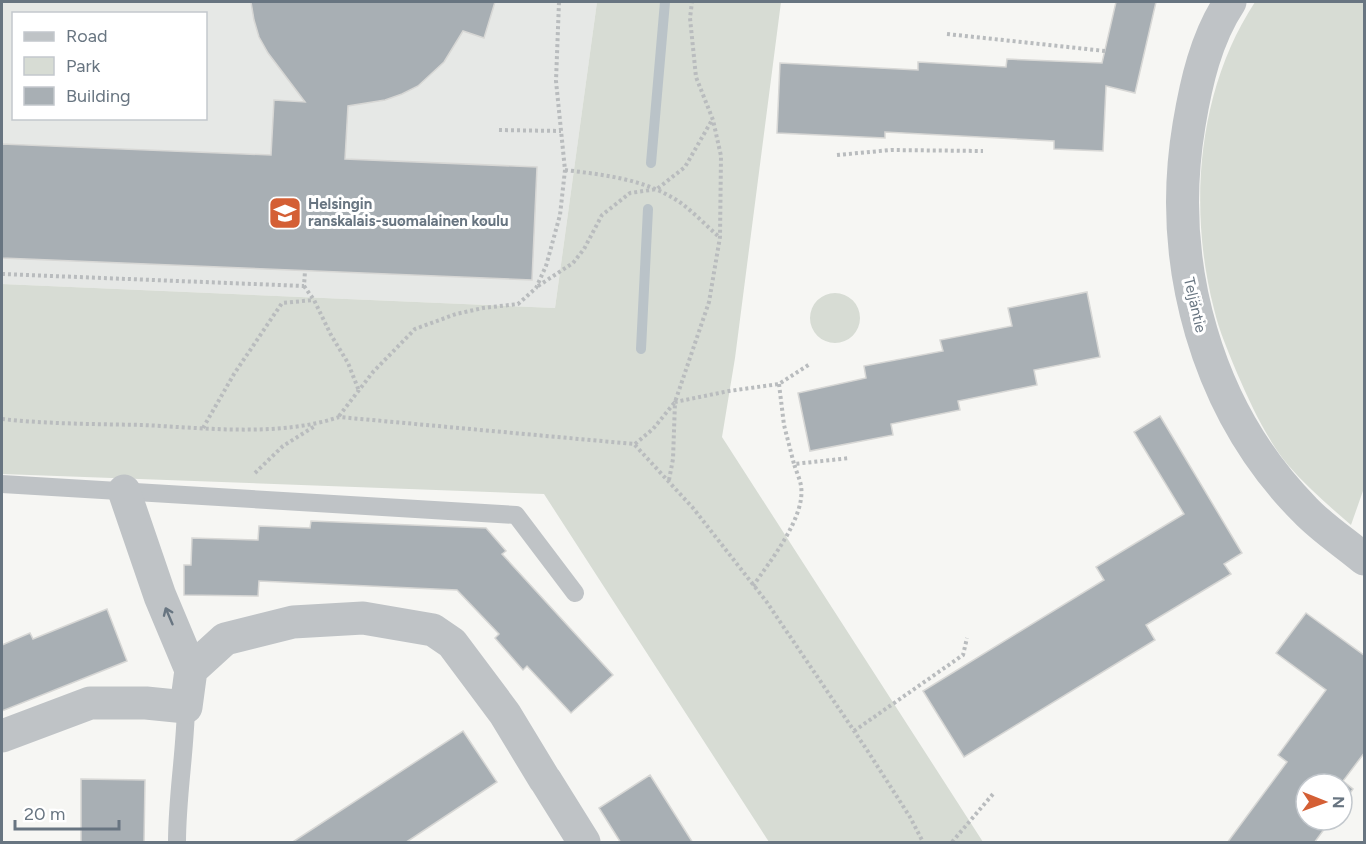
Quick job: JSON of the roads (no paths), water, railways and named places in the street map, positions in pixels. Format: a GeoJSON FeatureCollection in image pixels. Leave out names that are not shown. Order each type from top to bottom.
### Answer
{"type":"FeatureCollection","features":[{"type":"Feature","properties":{"kind":"street","name":"Teljäntie"},"geometry":{"type":"LineString","coordinates":[[1230,2],[1211,38],[1200,71],[1186,144],[1181,189],[1188,280],[1205,348],[1225,397],[1265,462],[1306,512],[1365,559]]}},
{"type":"Feature","properties":{"kind":"street"},"geometry":{"type":"LineString","coordinates":[[2,736],[90,703],[146,703],[186,708],[191,670],[160,596],[124,491]]}},
{"type":"Feature","properties":{"kind":"street"},"geometry":{"type":"LineString","coordinates":[[191,670],[225,639],[293,622],[363,618],[432,630],[452,643],[505,714],[584,843]]}},
{"type":"Feature","properties":{"kind":"lane"},"geometry":{"type":"LineString","coordinates":[[2,484],[516,515],[575,593]]}},
{"type":"Feature","properties":{"kind":"lane"},"geometry":{"type":"LineString","coordinates":[[177,843],[186,708]]}},
{"type":"Feature","properties":{"kind":"waterway"},"geometry":{"type":"LineString","coordinates":[[651,163],[665,2]]}},
{"type":"Feature","properties":{"kind":"waterway"},"geometry":{"type":"LineString","coordinates":[[641,349],[648,209]]}},
{"type":"Feature","properties":{"kind":"place","name":"Helsingin ranskalais-suomalainen koulu"},"geometry":{"type":"Point","coordinates":[285,213]}}]}
